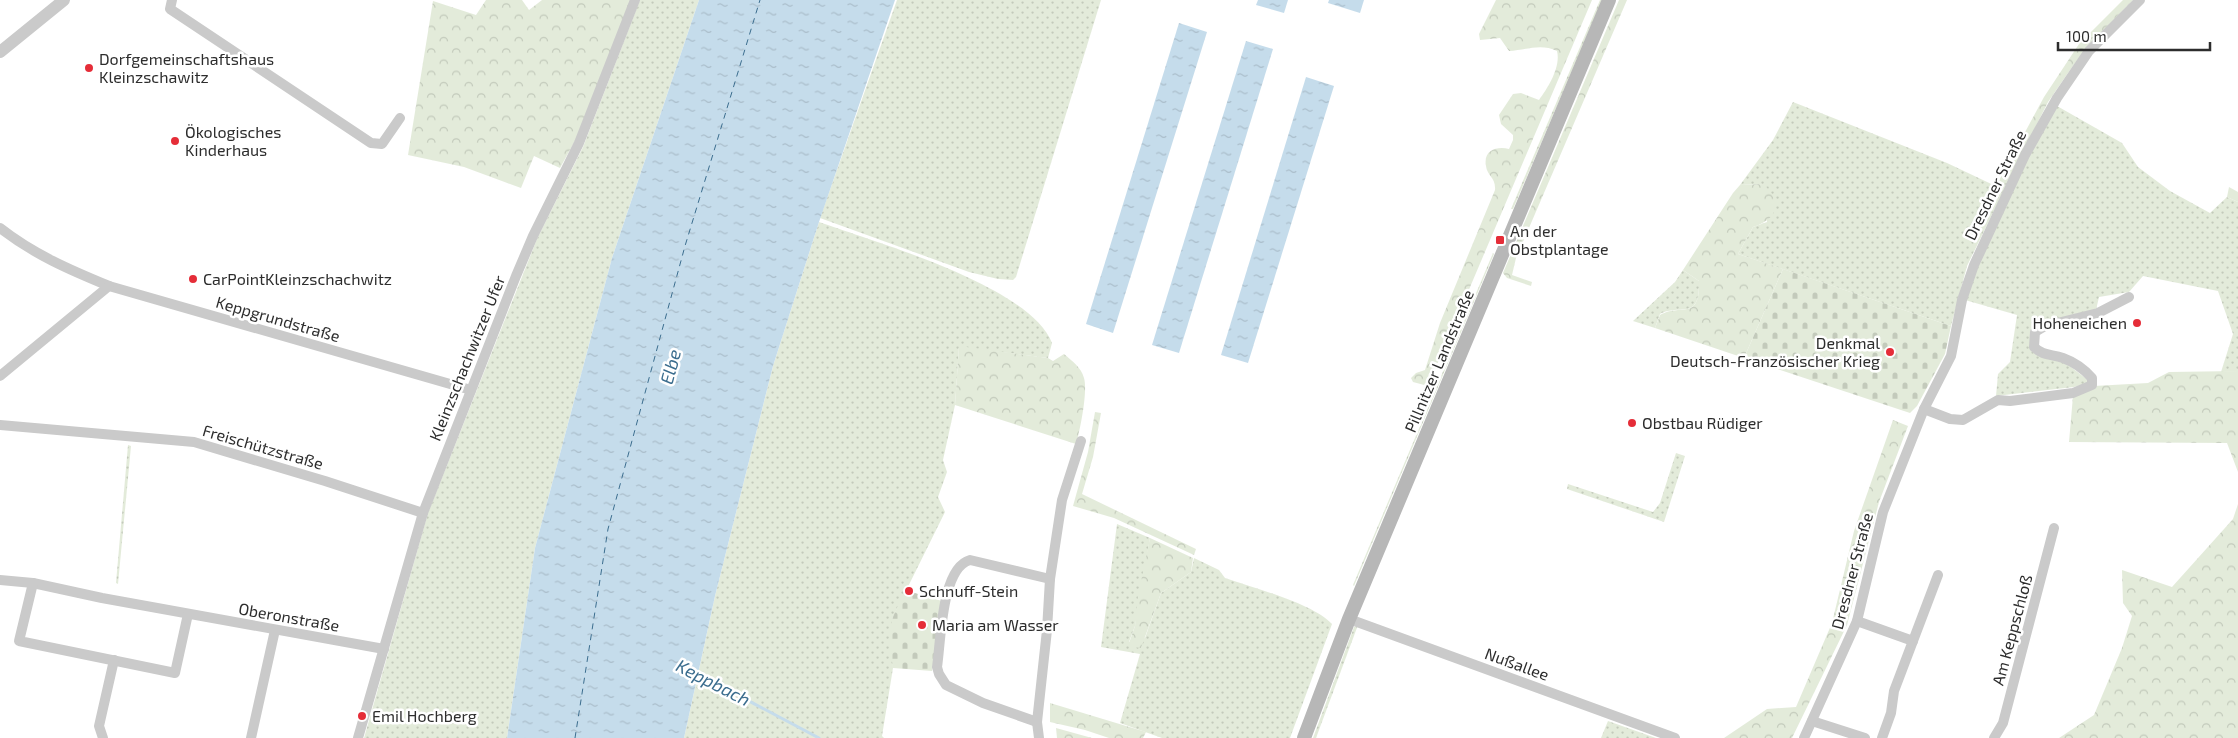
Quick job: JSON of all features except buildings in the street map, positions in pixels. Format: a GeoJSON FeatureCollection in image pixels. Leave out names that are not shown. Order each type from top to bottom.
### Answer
{"type":"FeatureCollection","features":[{"type":"Feature","properties":{"kind":"main road","name":"Pillnitzer Landstraße"},"geometry":{"type":"LineString","coordinates":[[1304,738],[1349,619],[1610,0]]}},
{"type":"Feature","properties":{"kind":"street"},"geometry":{"type":"LineString","coordinates":[[0,52],[64,0]]}},
{"type":"Feature","properties":{"kind":"street"},"geometry":{"type":"LineString","coordinates":[[172,0],[170,9],[371,143],[382,144],[400,118]]}},
{"type":"Feature","properties":{"kind":"street","name":"Kleinzschachwitzer Ufer"},"geometry":{"type":"LineString","coordinates":[[358,738],[423,513],[529,244],[579,143],[635,0]]}},
{"type":"Feature","properties":{"kind":"street","name":"Dresdner Straße"},"geometry":{"type":"LineString","coordinates":[[1804,738],[1857,621],[1883,512],[1924,409],[1951,356],[1962,300],[1974,264],[2025,154],[2057,98],[2089,51],[2140,0]]}},
{"type":"Feature","properties":{"kind":"street","name":"Keppgrundstraße"},"geometry":{"type":"LineString","coordinates":[[0,228],[27,248],[72,271],[109,286],[471,390]]}},
{"type":"Feature","properties":{"kind":"street"},"geometry":{"type":"LineString","coordinates":[[0,376],[109,286]]}},
{"type":"Feature","properties":{"kind":"street"},"geometry":{"type":"LineString","coordinates":[[1924,409],[1950,418],[1963,420],[1998,400],[2010,401],[2073,393],[2092,385],[2092,378],[2080,366],[2061,358],[2040,353],[2034,347],[2035,332],[2045,326],[2098,313],[2128,297]]}},
{"type":"Feature","properties":{"kind":"street","name":"Freischützstraße"},"geometry":{"type":"LineString","coordinates":[[0,424],[194,442],[325,481],[423,513]]}},
{"type":"Feature","properties":{"kind":"street"},"geometry":{"type":"LineString","coordinates":[[1039,738],[1037,722],[1047,630],[1050,579],[1062,500],[1081,441]]}},
{"type":"Feature","properties":{"kind":"street","name":"Am Keppschloß"},"geometry":{"type":"LineString","coordinates":[[1994,738],[2003,723],[2054,528]]}},
{"type":"Feature","properties":{"kind":"street"},"geometry":{"type":"LineString","coordinates":[[1037,722],[983,703],[946,685],[937,667],[948,587],[962,564],[970,560],[1050,579]]}},
{"type":"Feature","properties":{"kind":"street"},"geometry":{"type":"LineString","coordinates":[[1882,738],[1891,713],[1894,691],[1938,575]]}},
{"type":"Feature","properties":{"kind":"street","name":"Oberonstraße"},"geometry":{"type":"LineString","coordinates":[[0,580],[33,583],[188,614],[384,649]]}},
{"type":"Feature","properties":{"kind":"street"},"geometry":{"type":"LineString","coordinates":[[33,583],[19,641],[175,672],[188,614]]}},
{"type":"Feature","properties":{"kind":"street","name":"Nußallee"},"geometry":{"type":"LineString","coordinates":[[1349,619],[1675,738]]}},
{"type":"Feature","properties":{"kind":"street"},"geometry":{"type":"LineString","coordinates":[[1857,621],[1912,641]]}},
{"type":"Feature","properties":{"kind":"street"},"geometry":{"type":"LineString","coordinates":[[251,738],[275,630]]}},
{"type":"Feature","properties":{"kind":"street"},"geometry":{"type":"LineString","coordinates":[[103,738],[99,726],[114,660]]}},
{"type":"Feature","properties":{"kind":"street"},"geometry":{"type":"LineString","coordinates":[[1812,721],[1864,738]]}},
{"type":"Feature","properties":{"kind":"green space"},"geometry":{"type":"Polygon","coordinates":[[[486,0],[522,0],[529,10],[542,0],[632,0],[577,137],[560,168],[534,156],[521,188],[464,167],[408,155],[433,1],[476,15],[486,0]]]}},
{"type":"Feature","properties":{"kind":"green space"},"geometry":{"type":"Polygon","coordinates":[[[640,0],[699,0],[612,258],[535,548],[507,738],[364,738],[428,513],[537,239],[583,147],[640,0]]]}},
{"type":"Feature","properties":{"kind":"green space"},"geometry":{"type":"Polygon","coordinates":[[[897,0],[1101,0],[1016,277],[1013,280],[998,279],[969,272],[820,218],[897,0]]]}},
{"type":"Feature","properties":{"kind":"green space"},"geometry":{"type":"Polygon","coordinates":[[[1496,0],[1592,0],[1428,386],[1413,382],[1411,378],[1416,373],[1425,370],[1440,323],[1495,190],[1494,182],[1487,169],[1487,156],[1492,150],[1500,148],[1509,149],[1513,140],[1513,135],[1501,124],[1499,115],[1513,94],[1521,93],[1539,100],[1550,83],[1557,64],[1557,51],[1545,47],[1509,51],[1500,38],[1480,40],[1479,34],[1496,0]]]}},
{"type":"Feature","properties":{"kind":"green space"},"geometry":{"type":"Polygon","coordinates":[[[1600,0],[1602,0],[1513,209],[1511,209],[1600,0]]]}},
{"type":"Feature","properties":{"kind":"green space"},"geometry":{"type":"Polygon","coordinates":[[[1619,0],[1627,0],[1516,258],[1512,275],[1532,282],[1531,286],[1507,278],[1503,273],[1619,0]]]}},
{"type":"Feature","properties":{"kind":"green space"},"geometry":{"type":"Polygon","coordinates":[[[2123,0],[2133,0],[2085,49],[2048,102],[2004,190],[1996,186],[2044,97],[2079,44],[2123,0]]]}},
{"type":"Feature","properties":{"kind":"green space"},"geometry":{"type":"Polygon","coordinates":[[[1793,102],[1947,163],[2004,190],[1967,266],[1951,326],[1738,254],[1753,227],[1767,222],[1763,184],[1740,185],[1773,140],[1793,102]]]}},
{"type":"Feature","properties":{"kind":"green space"},"geometry":{"type":"Polygon","coordinates":[[[2057,106],[2122,143],[2138,167],[2170,191],[2210,213],[2227,197],[2238,202],[2238,371],[2221,372],[2233,334],[2218,291],[2143,276],[2129,292],[2099,297],[2096,310],[2059,320],[2056,316],[2053,317],[2053,322],[2044,324],[2031,345],[2063,361],[2088,380],[2086,384],[1996,396],[1998,374],[2010,362],[2017,315],[1965,300],[1969,284],[2027,159],[2057,106]]]}},
{"type":"Feature","properties":{"kind":"green space"},"geometry":{"type":"Polygon","coordinates":[[[1763,184],[1773,197],[1775,209],[1768,219],[1753,227],[1738,254],[1783,269],[1744,358],[1655,328],[1660,315],[1688,309],[1693,307],[1696,302],[1699,281],[1683,270],[1733,193],[1740,185],[1763,184]]]}},
{"type":"Feature","properties":{"kind":"green space"},"geometry":{"type":"Polygon","coordinates":[[[2229,187],[2238,192],[2238,202],[2227,197],[2229,187]]]}},
{"type":"Feature","properties":{"kind":"green space"},"geometry":{"type":"Polygon","coordinates":[[[819,222],[912,254],[983,285],[1014,303],[1038,322],[1052,343],[1048,358],[959,347],[955,405],[943,460],[947,472],[938,497],[945,512],[892,619],[893,668],[882,736],[884,738],[684,738],[715,596],[773,366],[819,222]]]}},
{"type":"Feature","properties":{"kind":"green space"},"geometry":{"type":"Polygon","coordinates":[[[1494,254],[1354,586],[1353,585],[1494,254]]]}},
{"type":"Feature","properties":{"kind":"green space"},"geometry":{"type":"Polygon","coordinates":[[[1783,269],[1951,326],[1945,354],[1917,406],[1910,413],[1744,358],[1783,269]]]}},
{"type":"Feature","properties":{"kind":"green space"},"geometry":{"type":"Polygon","coordinates":[[[1683,270],[1699,281],[1698,294],[1693,307],[1660,314],[1655,328],[1633,321],[1675,282],[1683,270]]]}},
{"type":"Feature","properties":{"kind":"green space"},"geometry":{"type":"Polygon","coordinates":[[[959,346],[1048,358],[1053,361],[1064,354],[1076,364],[1084,378],[1085,392],[1080,430],[1076,444],[955,405],[959,346]]]}},
{"type":"Feature","properties":{"kind":"green space"},"geometry":{"type":"Polygon","coordinates":[[[2238,371],[2238,472],[2227,443],[2069,442],[2073,396],[2094,386],[2148,383],[2169,372],[2238,371]]]}},
{"type":"Feature","properties":{"kind":"green space"},"geometry":{"type":"Polygon","coordinates":[[[1095,412],[1101,413],[1093,457],[1082,494],[1196,549],[1194,555],[1114,518],[1073,506],[1088,452],[1095,412]]]}},
{"type":"Feature","properties":{"kind":"green space"},"geometry":{"type":"Polygon","coordinates":[[[1893,420],[1908,426],[1879,502],[1847,625],[1792,738],[1724,738],[1767,709],[1796,707],[1832,623],[1854,531],[1893,420]]]}},
{"type":"Feature","properties":{"kind":"green space"},"geometry":{"type":"Polygon","coordinates":[[[128,445],[131,446],[118,584],[116,583],[128,445]]]}},
{"type":"Feature","properties":{"kind":"green space"},"geometry":{"type":"Polygon","coordinates":[[[1676,453],[1685,456],[1664,522],[1567,489],[1568,484],[1653,512],[1660,503],[1676,453]]]}},
{"type":"Feature","properties":{"kind":"green space"},"geometry":{"type":"Polygon","coordinates":[[[2238,504],[2238,738],[2059,738],[2094,715],[2122,648],[2132,616],[2123,603],[2122,570],[2172,587],[2233,519],[2238,504]]]}},
{"type":"Feature","properties":{"kind":"green space"},"geometry":{"type":"Polygon","coordinates":[[[1117,524],[1150,538],[1135,626],[1129,642],[1145,638],[1161,593],[1191,572],[1194,558],[1219,570],[1225,578],[1266,591],[1311,609],[1332,624],[1290,738],[1162,738],[1120,723],[1140,654],[1101,647],[1117,524]]]}},
{"type":"Feature","properties":{"kind":"green space"},"geometry":{"type":"Polygon","coordinates":[[[1150,538],[1193,558],[1191,572],[1161,593],[1141,648],[1133,647],[1129,643],[1135,626],[1138,596],[1150,538]]]}},
{"type":"Feature","properties":{"kind":"green space"},"geometry":{"type":"Polygon","coordinates":[[[905,590],[942,601],[932,671],[893,668],[890,645],[892,619],[905,590]]]}},
{"type":"Feature","properties":{"kind":"green space"},"geometry":{"type":"Polygon","coordinates":[[[1358,625],[1316,738],[1313,738],[1354,627],[1358,625]]]}},
{"type":"Feature","properties":{"kind":"green space"},"geometry":{"type":"Polygon","coordinates":[[[1050,703],[1146,732],[1143,738],[1109,738],[1050,722],[1050,703]]]}},
{"type":"Feature","properties":{"kind":"green space"},"geometry":{"type":"Polygon","coordinates":[[[1608,721],[1656,738],[1601,738],[1608,721]]]}},
{"type":"Feature","properties":{"kind":"green space"},"geometry":{"type":"Polygon","coordinates":[[[1056,728],[1092,738],[1057,738],[1056,728]]]}},
{"type":"Feature","properties":{"kind":"water","name":"Elbe"},"geometry":{"type":"Polygon","coordinates":[[[699,0],[895,0],[819,222],[773,366],[715,596],[684,738],[507,738],[535,548],[612,258],[699,0]]]}},
{"type":"Feature","properties":{"kind":"water"},"geometry":{"type":"Polygon","coordinates":[[[1258,0],[1288,0],[1284,13],[1256,5],[1258,0]]]}},
{"type":"Feature","properties":{"kind":"water"},"geometry":{"type":"Polygon","coordinates":[[[1329,0],[1364,0],[1360,13],[1328,3],[1329,0]]]}},
{"type":"Feature","properties":{"kind":"water"},"geometry":{"type":"Polygon","coordinates":[[[1179,23],[1207,32],[1113,333],[1086,324],[1179,23]]]}},
{"type":"Feature","properties":{"kind":"water"},"geometry":{"type":"Polygon","coordinates":[[[1246,41],[1273,49],[1179,353],[1152,345],[1246,41]]]}},
{"type":"Feature","properties":{"kind":"water"},"geometry":{"type":"Polygon","coordinates":[[[1306,77],[1334,86],[1248,363],[1221,355],[1306,77]]]}},
{"type":"Feature","properties":{"kind":"waterway","name":"Keppbach"},"geometry":{"type":"LineString","coordinates":[[696,673],[819,738]]}},
{"type":"Feature","properties":{"kind":"ferry route"},"geometry":{"type":"LineString","coordinates":[[575,738],[608,529],[685,246],[760,0]]}},
{"type":"Feature","properties":{"kind":"place","name":"Dorfgemeinschaftshaus Kleinzschawitz"},"geometry":{"type":"Point","coordinates":[89,68]}},
{"type":"Feature","properties":{"kind":"place","name":"Ökologisches Kinderhaus"},"geometry":{"type":"Point","coordinates":[175,141]}},
{"type":"Feature","properties":{"kind":"place","name":"An der Obstplantage"},"geometry":{"type":"Point","coordinates":[1500,240]}},
{"type":"Feature","properties":{"kind":"place","name":"CarPointKleinzschachwitz"},"geometry":{"type":"Point","coordinates":[193,279]}},
{"type":"Feature","properties":{"kind":"place","name":"Hoheneichen"},"geometry":{"type":"Point","coordinates":[2137,323]}},
{"type":"Feature","properties":{"kind":"place","name":"Denkmal Deutsch-Französischer Krieg"},"geometry":{"type":"Point","coordinates":[1890,352]}},
{"type":"Feature","properties":{"kind":"place","name":"Obstbau Rüdiger"},"geometry":{"type":"Point","coordinates":[1632,423]}},
{"type":"Feature","properties":{"kind":"place","name":"Schnuff-Stein"},"geometry":{"type":"Point","coordinates":[909,591]}},
{"type":"Feature","properties":{"kind":"place","name":"Maria am Wasser"},"geometry":{"type":"Point","coordinates":[922,625]}},
{"type":"Feature","properties":{"kind":"place","name":"Emil Hochberg"},"geometry":{"type":"Point","coordinates":[362,716]}}]}
